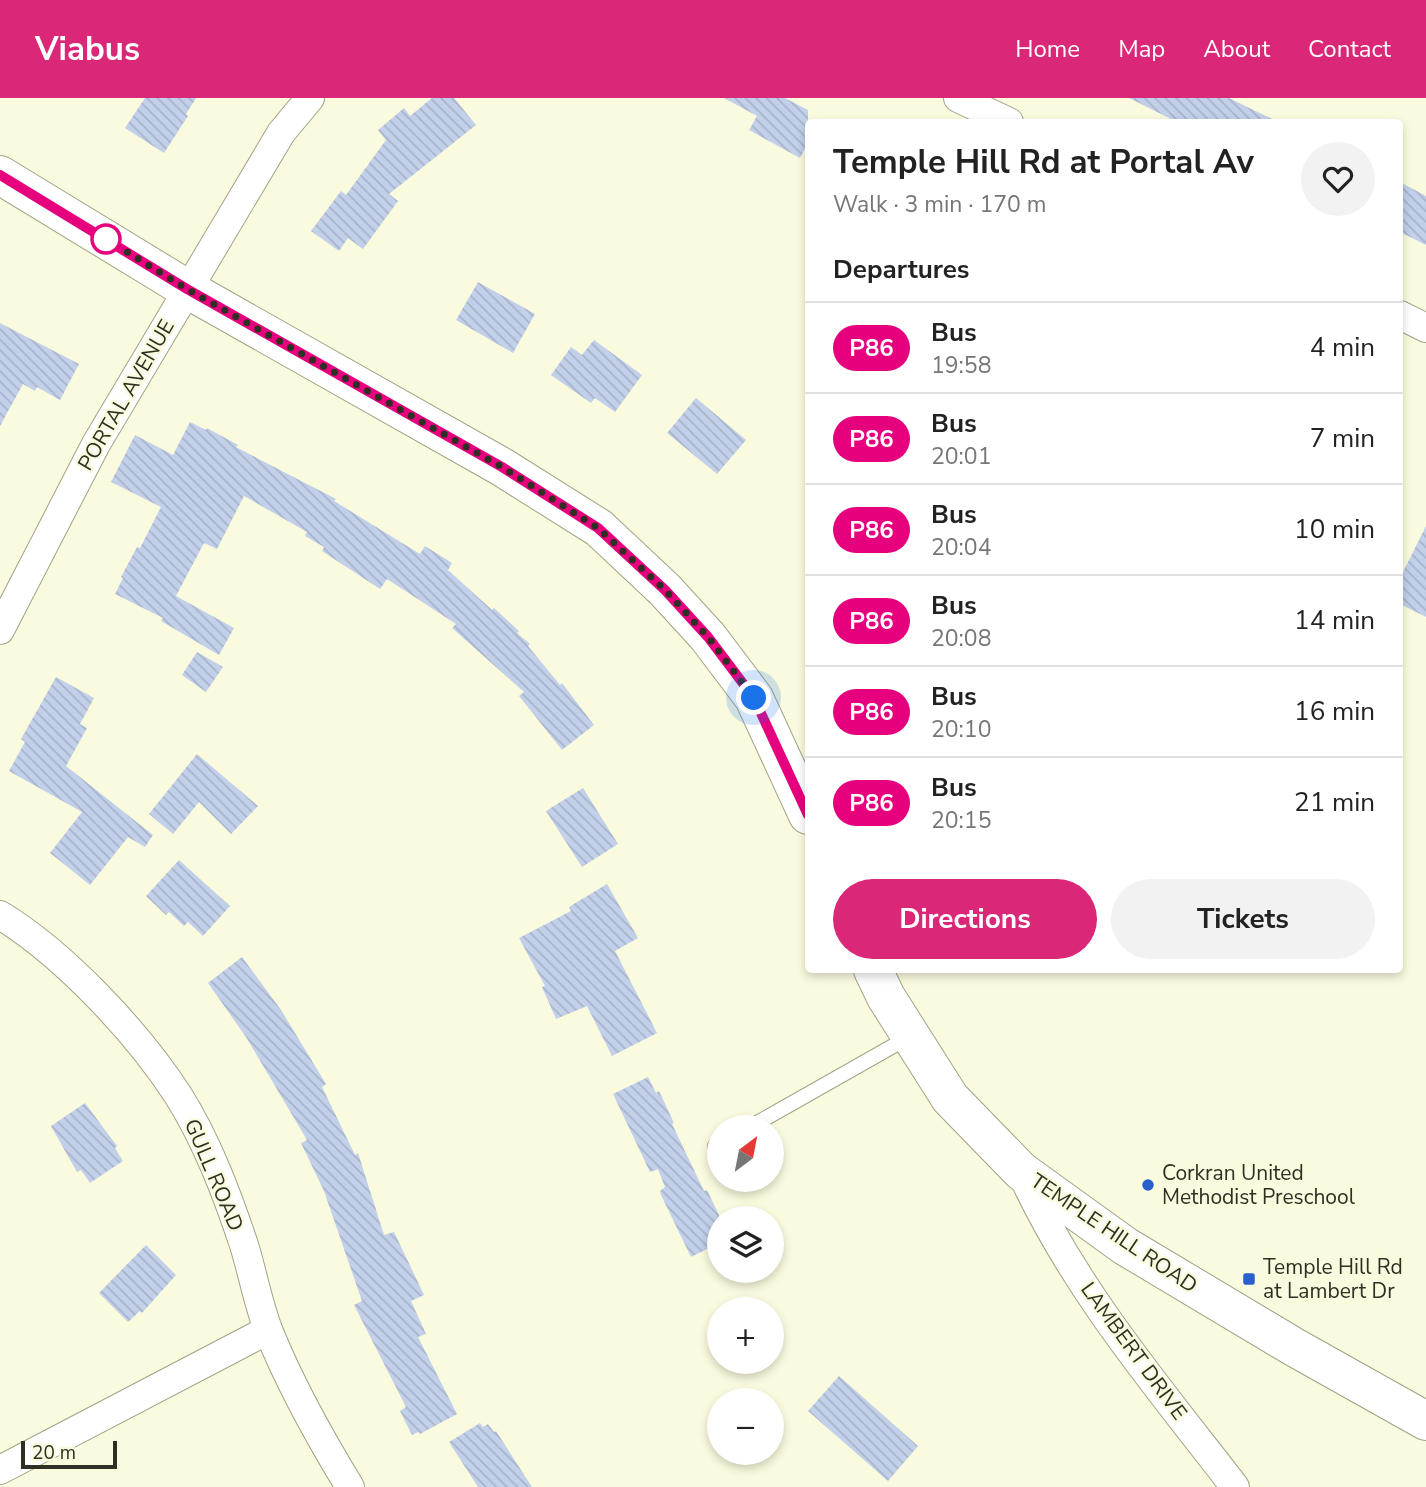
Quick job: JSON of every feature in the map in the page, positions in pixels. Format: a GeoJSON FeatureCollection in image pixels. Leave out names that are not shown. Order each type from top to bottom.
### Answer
{"type":"FeatureCollection","features":[{"type":"Feature","properties":{"kind":"main road"},"geometry":{"type":"LineString","coordinates":[[0,175],[187,289],[502,467],[598,528],[708,637],[754,698],[805,808]]}},
{"type":"Feature","properties":{"kind":"main road","name":"TEMPLE HILL ROAD"},"geometry":{"type":"LineString","coordinates":[[874,973],[886,997],[950,1098],[1021,1171],[1125,1246],[1294,1347],[1426,1421]]}},
{"type":"Feature","properties":{"kind":"street","name":"PORTAL AVENUE"},"geometry":{"type":"LineString","coordinates":[[0,630],[96,444],[281,133],[310,98]]}},
{"type":"Feature","properties":{"kind":"street"},"geometry":{"type":"LineString","coordinates":[[958,98],[1003,119]]}},
{"type":"Feature","properties":{"kind":"street"},"geometry":{"type":"LineString","coordinates":[[1403,316],[1426,328]]}},
{"type":"Feature","properties":{"kind":"street","name":"GULL ROAD"},"geometry":{"type":"LineString","coordinates":[[0,915],[58,957],[117,1018],[178,1096],[211,1158],[244,1245],[268,1330],[320,1438],[350,1487]]}},
{"type":"Feature","properties":{"kind":"street","name":"LAMBERT DRIVE"},"geometry":{"type":"LineString","coordinates":[[1021,1171],[1040,1212],[1109,1324],[1236,1487]]}},
{"type":"Feature","properties":{"kind":"street"},"geometry":{"type":"LineString","coordinates":[[0,1470],[268,1330]]}},
{"type":"Feature","properties":{"kind":"lane"},"geometry":{"type":"LineString","coordinates":[[771,1115],[911,1036]]}},
{"type":"Feature","properties":{"kind":"building"},"geometry":{"type":"Polygon","coordinates":[[[145,98],[196,98],[186,114],[188,116],[164,153],[125,128],[145,98]]]}},
{"type":"Feature","properties":{"kind":"building"},"geometry":{"type":"Polygon","coordinates":[[[432,98],[454,98],[476,125],[389,194],[398,201],[363,249],[348,238],[339,251],[311,231],[341,191],[346,195],[386,140],[378,130],[404,108],[410,116],[432,98]]]}},
{"type":"Feature","properties":{"kind":"building"},"geometry":{"type":"Polygon","coordinates":[[[724,98],[785,98],[808,110],[808,119],[805,119],[805,149],[800,158],[749,130],[757,116],[724,98]]]}},
{"type":"Feature","properties":{"kind":"building"},"geometry":{"type":"Polygon","coordinates":[[[1129,98],[1229,98],[1272,119],[1171,119],[1129,98]]]}},
{"type":"Feature","properties":{"kind":"building"},"geometry":{"type":"Polygon","coordinates":[[[1403,184],[1426,196],[1426,245],[1403,234],[1403,184]]]}},
{"type":"Feature","properties":{"kind":"building"},"geometry":{"type":"Polygon","coordinates":[[[478,282],[535,314],[513,353],[456,320],[478,282]]]}},
{"type":"Feature","properties":{"kind":"building"},"geometry":{"type":"Polygon","coordinates":[[[0,323],[79,364],[60,400],[37,387],[35,391],[23,384],[0,426],[0,323]]]}},
{"type":"Feature","properties":{"kind":"building"},"geometry":{"type":"Polygon","coordinates":[[[594,340],[642,375],[615,412],[595,398],[591,403],[551,375],[571,347],[582,355],[594,340]]]}},
{"type":"Feature","properties":{"kind":"building"},"geometry":{"type":"Polygon","coordinates":[[[696,398],[746,440],[717,474],[667,433],[696,398]]]}},
{"type":"Feature","properties":{"kind":"building"},"geometry":{"type":"Polygon","coordinates":[[[190,422],[206,430],[207,428],[238,445],[236,447],[336,499],[334,501],[420,554],[425,546],[452,563],[448,570],[519,631],[517,633],[530,644],[528,646],[560,685],[562,683],[594,725],[562,750],[519,696],[524,692],[452,628],[456,624],[387,579],[380,589],[322,551],[324,547],[305,536],[307,532],[244,496],[217,549],[204,543],[176,596],[234,628],[219,655],[161,621],[163,618],[115,594],[123,578],[121,577],[137,547],[140,548],[161,507],[111,482],[135,435],[173,455],[190,422]]]}},
{"type":"Feature","properties":{"kind":"building"},"geometry":{"type":"Polygon","coordinates":[[[1426,526],[1426,617],[1403,606],[1403,572],[1426,526]]]}},
{"type":"Feature","properties":{"kind":"building"},"geometry":{"type":"Polygon","coordinates":[[[197,652],[223,667],[206,692],[182,675],[197,652]]]}},
{"type":"Feature","properties":{"kind":"building"},"geometry":{"type":"Polygon","coordinates":[[[56,677],[94,698],[80,724],[87,728],[66,766],[153,835],[145,847],[128,837],[90,885],[50,853],[82,812],[9,771],[25,742],[21,739],[56,677]]]}},
{"type":"Feature","properties":{"kind":"building"},"geometry":{"type":"Polygon","coordinates":[[[197,754],[258,806],[231,834],[199,802],[173,834],[149,814],[197,754]]]}},
{"type":"Feature","properties":{"kind":"building"},"geometry":{"type":"Polygon","coordinates":[[[583,788],[618,844],[582,867],[546,811],[583,788]]]}},
{"type":"Feature","properties":{"kind":"building"},"geometry":{"type":"Polygon","coordinates":[[[179,860],[230,906],[203,936],[188,922],[184,926],[169,912],[166,915],[146,896],[179,860]]]}},
{"type":"Feature","properties":{"kind":"building"},"geometry":{"type":"Polygon","coordinates":[[[607,884],[638,938],[615,951],[657,1033],[612,1056],[587,1006],[556,1019],[542,987],[545,986],[519,938],[571,911],[569,907],[607,884]]]}},
{"type":"Feature","properties":{"kind":"building"},"geometry":{"type":"Polygon","coordinates":[[[242,957],[281,1010],[326,1084],[322,1087],[355,1155],[358,1153],[384,1235],[394,1232],[424,1295],[411,1301],[426,1334],[418,1337],[457,1414],[420,1434],[418,1432],[412,1435],[400,1411],[406,1407],[354,1305],[362,1301],[324,1191],[301,1143],[307,1140],[246,1037],[208,983],[242,957]]]}},
{"type":"Feature","properties":{"kind":"building"},"geometry":{"type":"Polygon","coordinates":[[[648,1077],[656,1093],[659,1091],[704,1191],[707,1190],[715,1206],[707,1206],[707,1249],[691,1257],[661,1195],[660,1191],[665,1187],[658,1169],[650,1172],[613,1094],[648,1077]]]}},
{"type":"Feature","properties":{"kind":"building"},"geometry":{"type":"Polygon","coordinates":[[[85,1103],[117,1146],[115,1148],[123,1161],[90,1183],[81,1170],[77,1172],[51,1126],[85,1103]]]}},
{"type":"Feature","properties":{"kind":"building"},"geometry":{"type":"Polygon","coordinates":[[[146,1245],[176,1275],[142,1313],[140,1311],[128,1322],[99,1293],[146,1245]]]}},
{"type":"Feature","properties":{"kind":"building"},"geometry":{"type":"Polygon","coordinates":[[[839,1376],[918,1446],[888,1481],[808,1411],[839,1376]]]}},
{"type":"Feature","properties":{"kind":"building"},"geometry":{"type":"Polygon","coordinates":[[[480,1423],[483,1427],[488,1424],[496,1431],[532,1487],[478,1487],[449,1442],[480,1423]]]}},
{"type":"Feature","properties":{"kind":"bus line","name":"P86"},"geometry":{"type":"LineString","coordinates":[[0,175],[187,289],[502,467],[598,528],[665,590],[708,637],[754,698],[805,807]]}},
{"type":"Feature","properties":{"kind":"place","name":"Corkran United Methodist Preschool"},"geometry":{"type":"Point","coordinates":[1148,1185]}},
{"type":"Feature","properties":{"kind":"place","name":"Temple Hill Rd at Lambert Dr"},"geometry":{"type":"Point","coordinates":[1249,1279]}},
{"type":"Feature","properties":{"kind":"route"},"geometry":{"type":"LineString","coordinates":[[106,239],[187,289],[502,467],[598,528],[665,590],[708,637],[754,698]]}}]}
